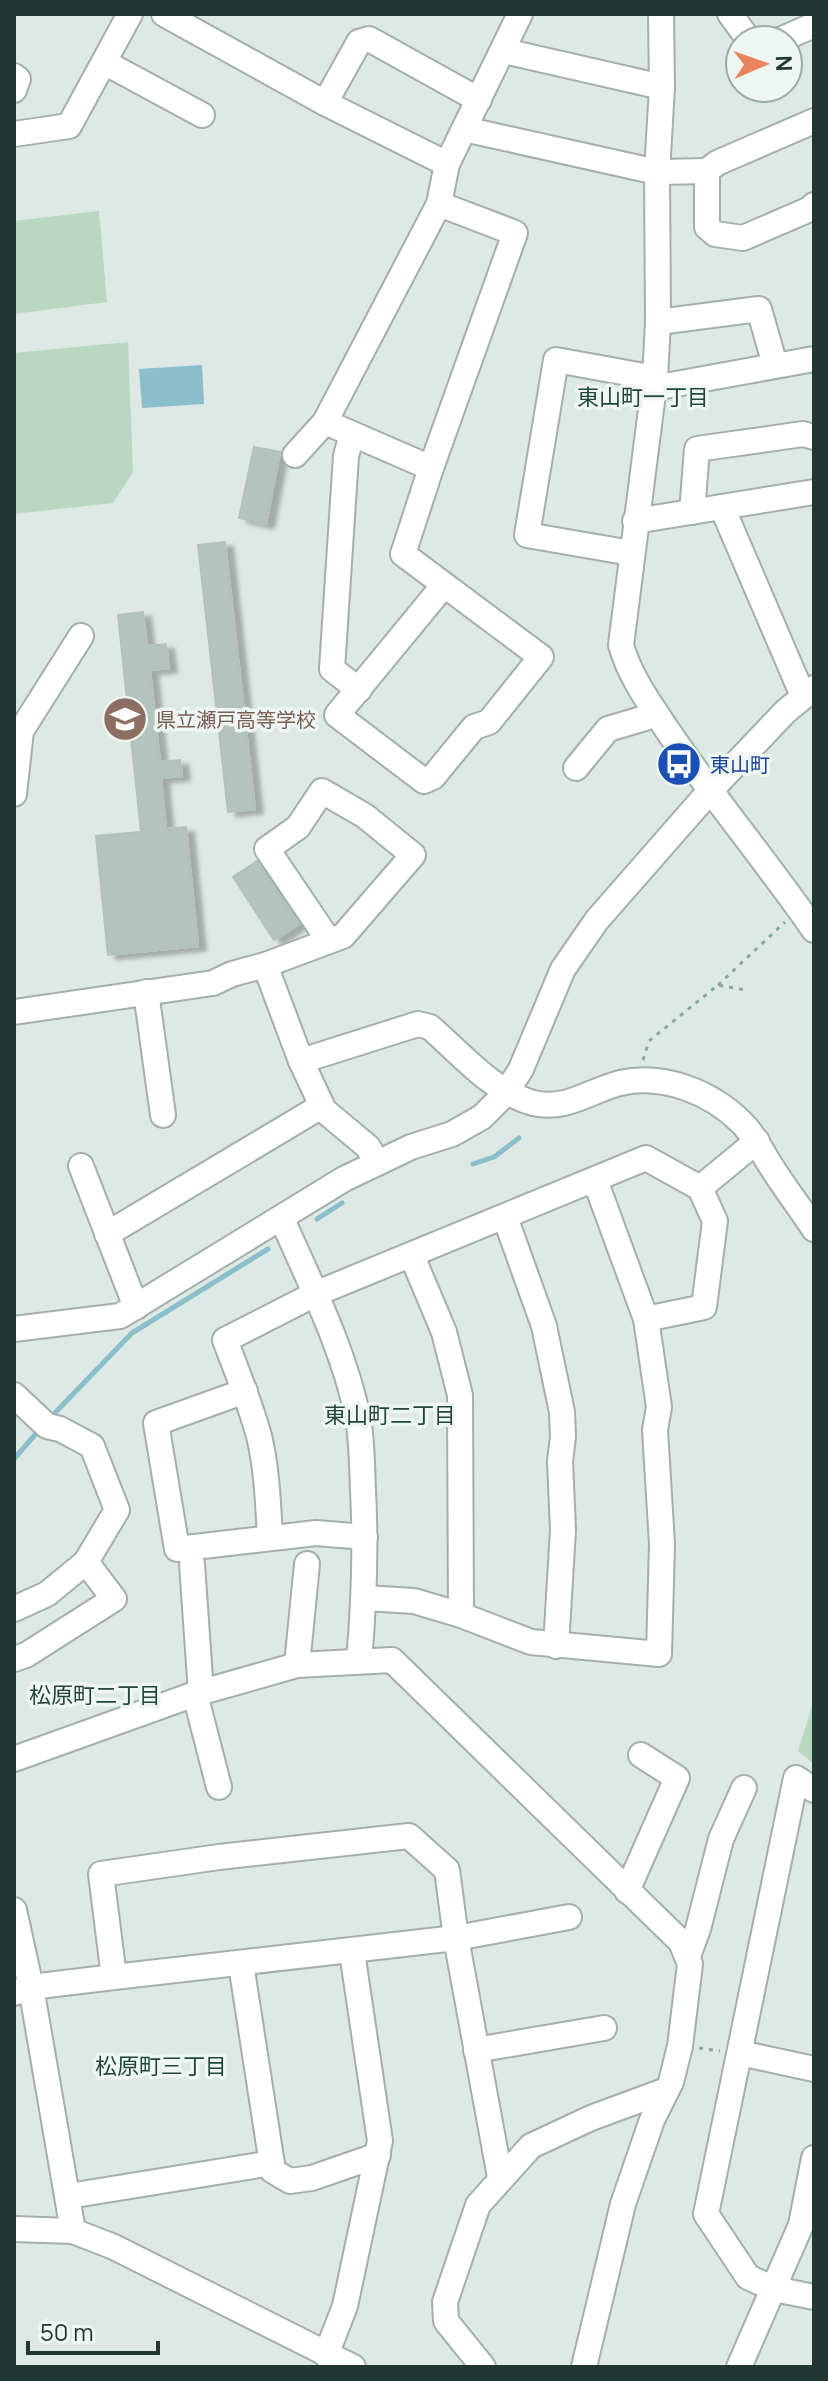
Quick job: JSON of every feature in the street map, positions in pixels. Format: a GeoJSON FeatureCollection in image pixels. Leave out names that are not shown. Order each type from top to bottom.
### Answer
{"type":"FeatureCollection","features":[{"type":"Feature","properties":{"kind":"street"},"geometry":{"type":"LineString","coordinates":[[14,134],[69,126],[130,14]]}},
{"type":"Feature","properties":{"kind":"street"},"geometry":{"type":"LineString","coordinates":[[164,14],[325,103],[447,164]]}},
{"type":"Feature","properties":{"kind":"street"},"geometry":{"type":"LineString","coordinates":[[295,455],[325,422],[439,204],[447,164],[520,14]]}},
{"type":"Feature","properties":{"kind":"street"},"geometry":{"type":"LineString","coordinates":[[661,14],[662,87],[657,172],[658,322],[654,383],[621,645],[626,663],[654,710],[709,792],[814,930]]}},
{"type":"Feature","properties":{"kind":"street"},"geometry":{"type":"LineString","coordinates":[[325,103],[359,42],[369,39],[479,100]]}},
{"type":"Feature","properties":{"kind":"street"},"geometry":{"type":"LineString","coordinates":[[504,51],[662,87]]}},
{"type":"Feature","properties":{"kind":"street"},"geometry":{"type":"LineString","coordinates":[[104,62],[202,115]]}},
{"type":"Feature","properties":{"kind":"street"},"geometry":{"type":"LineString","coordinates":[[14,76],[18,79],[14,90]]}},
{"type":"Feature","properties":{"kind":"street"},"geometry":{"type":"LineString","coordinates":[[464,129],[657,172],[707,171],[717,163],[814,121]]}},
{"type":"Feature","properties":{"kind":"street"},"geometry":{"type":"LineString","coordinates":[[707,171],[707,227],[715,234],[743,238],[813,209]]}},
{"type":"Feature","properties":{"kind":"street"},"geometry":{"type":"LineString","coordinates":[[439,204],[515,233],[403,554],[541,657],[489,722],[474,727],[433,777],[424,781],[337,715],[444,585]]}},
{"type":"Feature","properties":{"kind":"street"},"geometry":{"type":"LineString","coordinates":[[658,322],[759,309],[775,365]]}},
{"type":"Feature","properties":{"kind":"street"},"geometry":{"type":"LineString","coordinates":[[631,553],[527,535],[556,360],[654,383],[814,359]]}},
{"type":"Feature","properties":{"kind":"street"},"geometry":{"type":"LineString","coordinates":[[325,422],[431,468]]}},
{"type":"Feature","properties":{"kind":"street"},"geometry":{"type":"LineString","coordinates":[[352,434],[346,456],[332,669],[359,690]]}},
{"type":"Feature","properties":{"kind":"street"},"geometry":{"type":"LineString","coordinates":[[692,512],[697,449],[803,434],[814,437]]}},
{"type":"Feature","properties":{"kind":"street"},"geometry":{"type":"LineString","coordinates":[[635,521],[814,492]]}},
{"type":"Feature","properties":{"kind":"street"},"geometry":{"type":"LineString","coordinates":[[14,1329],[120,1316],[344,1179],[411,1147],[452,1134],[482,1117],[506,1093],[521,1069],[563,969],[597,920],[709,792],[809,692],[722,507]]}},
{"type":"Feature","properties":{"kind":"street"},"geometry":{"type":"LineString","coordinates":[[14,794],[21,731],[81,636]]}},
{"type":"Feature","properties":{"kind":"street"},"geometry":{"type":"LineString","coordinates":[[576,768],[608,729],[645,718],[654,710]]}},
{"type":"Feature","properties":{"kind":"street"},"geometry":{"type":"LineString","coordinates":[[14,1012],[213,983],[343,936],[413,855],[365,816],[322,791],[298,827],[267,849],[329,941]]}},
{"type":"Feature","properties":{"kind":"street"},"geometry":{"type":"LineString","coordinates":[[107,1234],[323,1108],[301,1061],[265,965]]}},
{"type":"Feature","properties":{"kind":"street"},"geometry":{"type":"LineString","coordinates":[[146,992],[163,1115]]}},
{"type":"Feature","properties":{"kind":"street"},"geometry":{"type":"LineString","coordinates":[[301,1061],[418,1024],[426,1025],[506,1093],[532,1103],[563,1105],[609,1086],[636,1079],[671,1083],[693,1090],[741,1122],[757,1141],[814,1229]]}},
{"type":"Feature","properties":{"kind":"street"},"geometry":{"type":"LineString","coordinates":[[320,1107],[368,1147],[377,1163]]}},
{"type":"Feature","properties":{"kind":"street"},"geometry":{"type":"LineString","coordinates":[[700,1188],[757,1141]]}},
{"type":"Feature","properties":{"kind":"street"},"geometry":{"type":"LineString","coordinates":[[270,1537],[260,1438],[225,1340],[315,1294],[646,1158],[700,1188],[715,1221],[704,1307],[646,1319]]}},
{"type":"Feature","properties":{"kind":"street"},"geometry":{"type":"LineString","coordinates":[[81,1166],[136,1307]]}},
{"type":"Feature","properties":{"kind":"street"},"geometry":{"type":"LineString","coordinates":[[365,1598],[414,1601],[531,1642],[659,1654],[662,1544],[655,1430],[659,1407],[646,1319],[595,1180]]}},
{"type":"Feature","properties":{"kind":"street"},"geometry":{"type":"LineString","coordinates":[[505,1217],[544,1326],[562,1412],[560,1461],[563,1530],[556,1646]]}},
{"type":"Feature","properties":{"kind":"street"},"geometry":{"type":"LineString","coordinates":[[282,1219],[315,1294],[346,1376],[358,1419],[365,1537],[365,1598],[359,1661]]}},
{"type":"Feature","properties":{"kind":"street"},"geometry":{"type":"LineString","coordinates":[[412,1256],[444,1332],[460,1395],[461,1615]]}},
{"type":"Feature","properties":{"kind":"street"},"geometry":{"type":"LineString","coordinates":[[245,1391],[156,1423],[177,1549],[316,1533],[365,1537]]}},
{"type":"Feature","properties":{"kind":"street"},"geometry":{"type":"LineString","coordinates":[[14,1395],[42,1422],[92,1446],[117,1510],[86,1562],[47,1594],[14,1609]]}},
{"type":"Feature","properties":{"kind":"street"},"geometry":{"type":"LineString","coordinates":[[14,1659],[26,1655],[114,1599],[86,1562]]}},
{"type":"Feature","properties":{"kind":"street"},"geometry":{"type":"LineString","coordinates":[[192,1564],[198,1694],[219,1787]]}},
{"type":"Feature","properties":{"kind":"street"},"geometry":{"type":"LineString","coordinates":[[297,1665],[307,1564]]}},
{"type":"Feature","properties":{"kind":"street"},"geometry":{"type":"LineString","coordinates":[[14,1759],[198,1694],[297,1665],[392,1660],[681,1942],[690,1964],[680,2046],[671,2082],[664,2091],[623,2204],[584,2367]]}},
{"type":"Feature","properties":{"kind":"street"},"geometry":{"type":"LineString","coordinates":[[627,1891],[677,1778],[641,1755]]}},
{"type":"Feature","properties":{"kind":"street"},"geometry":{"type":"LineString","coordinates":[[814,1790],[796,1778],[706,2214],[748,2277],[774,2289],[814,2297]]}},
{"type":"Feature","properties":{"kind":"street"},"geometry":{"type":"LineString","coordinates":[[688,1956],[721,1839],[744,1788]]}},
{"type":"Feature","properties":{"kind":"street"},"geometry":{"type":"LineString","coordinates":[[114,1977],[101,1874],[409,1836],[447,1870],[456,1938],[500,2177]]}},
{"type":"Feature","properties":{"kind":"street"},"geometry":{"type":"LineString","coordinates":[[14,1910],[22,1990],[69,2196],[73,2231]]}},
{"type":"Feature","properties":{"kind":"street"},"geometry":{"type":"LineString","coordinates":[[22,1990],[321,1953],[352,1952],[456,1938],[569,1917]]}},
{"type":"Feature","properties":{"kind":"street"},"geometry":{"type":"LineString","coordinates":[[326,2355],[345,2306],[380,2141],[352,1952]]}},
{"type":"Feature","properties":{"kind":"street"},"geometry":{"type":"LineString","coordinates":[[241,1964],[273,2171],[290,2181],[312,2178],[378,2155]]}},
{"type":"Feature","properties":{"kind":"street"},"geometry":{"type":"LineString","coordinates":[[476,2050],[604,2028]]}},
{"type":"Feature","properties":{"kind":"street"},"geometry":{"type":"LineString","coordinates":[[740,2053],[814,2069]]}},
{"type":"Feature","properties":{"kind":"street"},"geometry":{"type":"LineString","coordinates":[[483,2367],[446,2321],[445,2302],[478,2205],[531,2146],[591,2118],[664,2091]]}},
{"type":"Feature","properties":{"kind":"street"},"geometry":{"type":"LineString","coordinates":[[739,2367],[801,2225],[814,2158]]}},
{"type":"Feature","properties":{"kind":"street"},"geometry":{"type":"LineString","coordinates":[[69,2196],[272,2163]]}},
{"type":"Feature","properties":{"kind":"street"},"geometry":{"type":"LineString","coordinates":[[14,2229],[73,2231],[114,2247],[353,2367]]}},
{"type":"Feature","properties":{"kind":"path"},"geometry":{"type":"LineString","coordinates":[[636,1079],[649,1041],[718,985],[799,909]]}},
{"type":"Feature","properties":{"kind":"path"},"geometry":{"type":"LineString","coordinates":[[718,985],[745,990]]}},
{"type":"Feature","properties":{"kind":"path"},"geometry":{"type":"LineString","coordinates":[[680,2046],[740,2053]]}},
{"type":"Feature","properties":{"kind":"green space"},"geometry":{"type":"Polygon","coordinates":[[[99,211],[107,302],[14,314],[14,221],[99,211]]]}},
{"type":"Feature","properties":{"kind":"green space"},"geometry":{"type":"Polygon","coordinates":[[[128,342],[133,472],[113,503],[14,514],[14,353],[128,342]]]}},
{"type":"Feature","properties":{"kind":"green space"},"geometry":{"type":"Polygon","coordinates":[[[814,1700],[814,1764],[798,1751],[814,1700]]]}},
{"type":"Feature","properties":{"kind":"water"},"geometry":{"type":"Polygon","coordinates":[[[202,365],[204,404],[142,408],[139,369],[202,365]]]}},
{"type":"Feature","properties":{"kind":"building"},"geometry":{"type":"Polygon","coordinates":[[[254,447],[280,452],[266,524],[239,518],[254,447]]]}},
{"type":"Feature","properties":{"kind":"building"},"geometry":{"type":"Polygon","coordinates":[[[225,542],[255,809],[228,812],[198,545],[225,542]]]}},
{"type":"Feature","properties":{"kind":"building"},"geometry":{"type":"Polygon","coordinates":[[[143,612],[147,646],[166,644],[169,668],[150,670],[160,762],[180,760],[182,776],[161,778],[166,829],[186,827],[198,946],[108,955],[96,836],[141,832],[118,615],[143,612]]]}},
{"type":"Feature","properties":{"kind":"building"},"geometry":{"type":"Polygon","coordinates":[[[257,861],[299,924],[274,940],[233,877],[257,861]]]}},
{"type":"Feature","properties":{"kind":"waterway"},"geometry":{"type":"LineString","coordinates":[[473,1164],[494,1157],[519,1138]]}},
{"type":"Feature","properties":{"kind":"waterway"},"geometry":{"type":"LineString","coordinates":[[317,1219],[342,1203]]}},
{"type":"Feature","properties":{"kind":"waterway"},"geometry":{"type":"LineString","coordinates":[[49,1419],[132,1333],[268,1249]]}},
{"type":"Feature","properties":{"kind":"waterway"},"geometry":{"type":"LineString","coordinates":[[14,1459],[40,1429]]}},
{"type":"Feature","properties":{"kind":"place","name":"県立瀬戸高等学校"},"geometry":{"type":"Point","coordinates":[125,719]}},
{"type":"Feature","properties":{"kind":"place","name":"東山町"},"geometry":{"type":"Point","coordinates":[679,764]}},
{"type":"Feature","properties":{"kind":"district","name":"東山町一丁目"},"geometry":{"type":"Point","coordinates":[643,397]}},
{"type":"Feature","properties":{"kind":"district","name":"東山町二丁目"},"geometry":{"type":"Point","coordinates":[390,1415]}},
{"type":"Feature","properties":{"kind":"district","name":"松原町二丁目"},"geometry":{"type":"Point","coordinates":[95,1695]}},
{"type":"Feature","properties":{"kind":"district","name":"松原町三丁目"},"geometry":{"type":"Point","coordinates":[161,2066]}}]}
